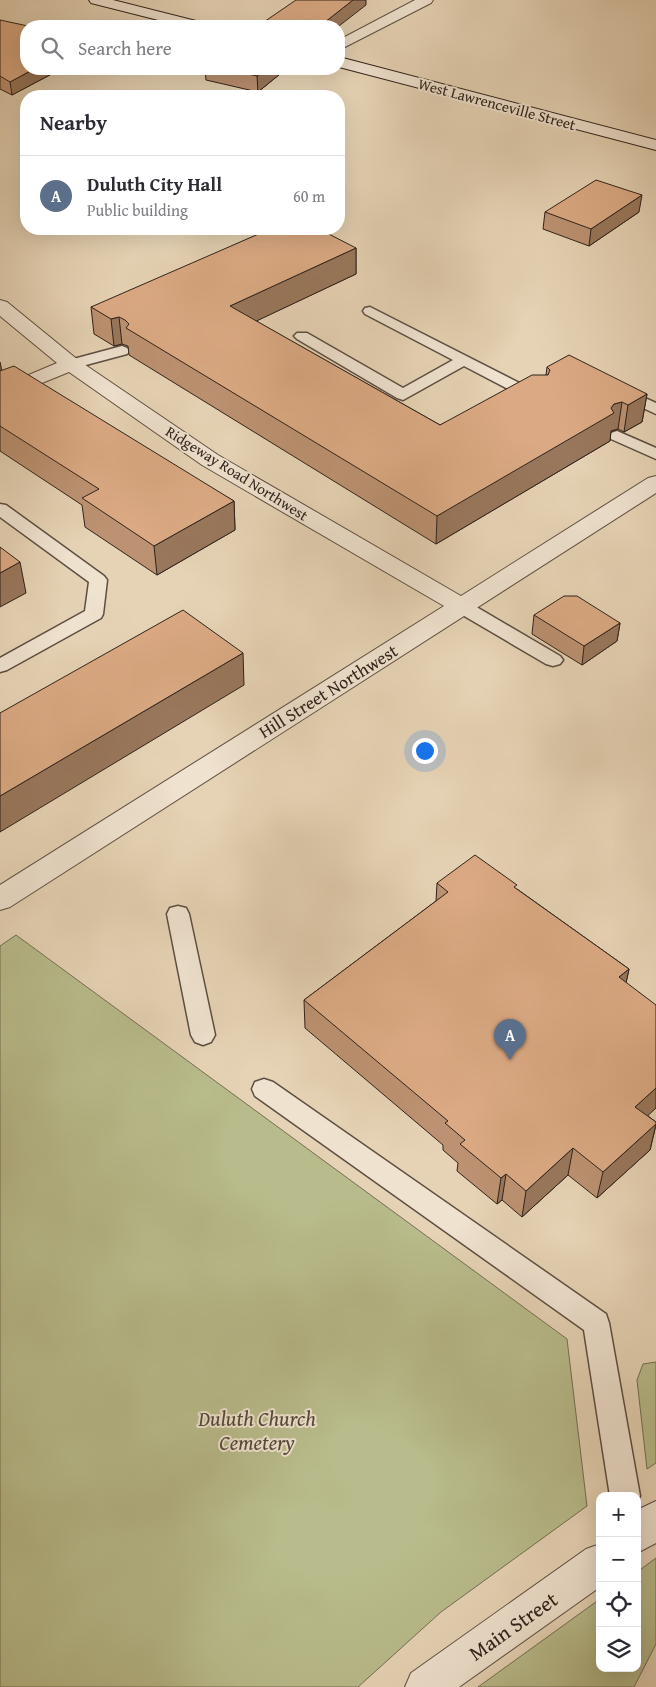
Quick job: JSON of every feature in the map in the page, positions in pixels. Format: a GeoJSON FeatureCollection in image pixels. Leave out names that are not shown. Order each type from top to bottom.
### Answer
{"type":"FeatureCollection","features":[{"type":"Feature","properties":{"kind":"street"},"geometry":{"type":"LineString","coordinates":[[96,0],[175,20]]}},
{"type":"Feature","properties":{"kind":"street"},"geometry":{"type":"LineString","coordinates":[[345,43],[426,0]]}},
{"type":"Feature","properties":{"kind":"street","name":"West Lawrenceville Street"},"geometry":{"type":"LineString","coordinates":[[345,64],[656,145]]}},
{"type":"Feature","properties":{"kind":"street","name":"Ridgeway Road Northwest"},"geometry":{"type":"LineString","coordinates":[[0,306],[72,364],[210,460],[461,606]]}},
{"type":"Feature","properties":{"kind":"street"},"geometry":{"type":"LineString","coordinates":[[0,394],[72,364]]}},
{"type":"Feature","properties":{"kind":"street","name":"Hill Street Northwest"},"geometry":{"type":"LineString","coordinates":[[0,899],[656,483]]}},
{"type":"Feature","properties":{"kind":"street"},"geometry":{"type":"LineString","coordinates":[[641,1531],[656,1520]]}},
{"type":"Feature","properties":{"kind":"street","name":"Main Street"},"geometry":{"type":"LineString","coordinates":[[425,1687],[596,1567]]}},
{"type":"Feature","properties":{"kind":"lane"},"geometry":{"type":"LineString","coordinates":[[370,311],[537,398]]}},
{"type":"Feature","properties":{"kind":"lane"},"geometry":{"type":"LineString","coordinates":[[302,336],[403,395],[464,360]]}},
{"type":"Feature","properties":{"kind":"lane"},"geometry":{"type":"LineString","coordinates":[[72,364],[122,351]]}},
{"type":"Feature","properties":{"kind":"lane"},"geometry":{"type":"LineString","coordinates":[[632,397],[656,409]]}},
{"type":"Feature","properties":{"kind":"lane"},"geometry":{"type":"LineString","coordinates":[[617,436],[656,454]]}},
{"type":"Feature","properties":{"kind":"lane"},"geometry":{"type":"LineString","coordinates":[[0,509],[98,580],[94,614],[0,666]]}},
{"type":"Feature","properties":{"kind":"lane"},"geometry":{"type":"LineString","coordinates":[[461,606],[553,660]]}},
{"type":"Feature","properties":{"kind":"lane"},"geometry":{"type":"LineString","coordinates":[[178,914],[203,1035]]}},
{"type":"Feature","properties":{"kind":"lane"},"geometry":{"type":"LineString","coordinates":[[264,1089],[596,1323],[624,1492]]}},
{"type":"Feature","properties":{"kind":"green space","name":"Duluth Church Cemetery"},"geometry":{"type":"Polygon","coordinates":[[[16,935],[567,1339],[587,1506],[441,1612],[358,1687],[0,1687],[0,946],[16,935]]]}},
{"type":"Feature","properties":{"kind":"green space"},"geometry":{"type":"Polygon","coordinates":[[[656,1362],[656,1463],[647,1469],[637,1380],[643,1364],[656,1362]]]}},
{"type":"Feature","properties":{"kind":"green space"},"geometry":{"type":"Polygon","coordinates":[[[656,1558],[656,1644],[634,1687],[478,1687],[596,1602],[596,1672],[641,1672],[641,1569],[656,1558]]]}},
{"type":"Feature","properties":{"kind":"building"},"geometry":{"type":"Polygon","coordinates":[[[296,0],[353,0],[328,20],[267,20],[296,0]]]}},
{"type":"Feature","properties":{"kind":"building"},"geometry":{"type":"Polygon","coordinates":[[[0,20],[20,24],[20,75],[23,75],[10,82],[0,76],[0,20]]]}},
{"type":"Feature","properties":{"kind":"building"},"geometry":{"type":"Polygon","coordinates":[[[596,180],[642,195],[591,229],[545,212],[596,180]]]}},
{"type":"Feature","properties":{"kind":"building"},"geometry":{"type":"Polygon","coordinates":[[[256,235],[331,235],[356,248],[230,306],[440,425],[532,375],[548,375],[550,370],[547,367],[569,355],[647,394],[628,405],[622,402],[614,404],[611,408],[614,413],[437,516],[126,328],[129,324],[125,320],[119,317],[111,319],[91,307],[256,235]]]}},
{"type":"Feature","properties":{"kind":"building"},"geometry":{"type":"Polygon","coordinates":[[[14,366],[234,501],[154,546],[82,498],[99,489],[0,426],[0,371],[14,366]]]}},
{"type":"Feature","properties":{"kind":"building"},"geometry":{"type":"Polygon","coordinates":[[[0,547],[20,562],[0,573],[0,547]]]}},
{"type":"Feature","properties":{"kind":"building"},"geometry":{"type":"Polygon","coordinates":[[[564,596],[577,596],[620,623],[584,646],[534,615],[564,596]]]}},
{"type":"Feature","properties":{"kind":"building"},"geometry":{"type":"Polygon","coordinates":[[[183,610],[243,653],[0,796],[0,713],[183,610]]]}},
{"type":"Feature","properties":{"kind":"building"},"geometry":{"type":"Polygon","coordinates":[[[475,855],[517,885],[514,887],[629,969],[619,977],[656,1005],[656,1088],[635,1107],[656,1122],[656,1124],[603,1172],[573,1148],[526,1191],[506,1174],[501,1178],[460,1144],[465,1140],[445,1123],[448,1121],[304,1000],[448,892],[437,883],[475,855]]]}},
{"type":"Feature","properties":{"kind":"place","name":"Duluth City Hall"},"geometry":{"type":"Point","coordinates":[510,1060]}}]}
